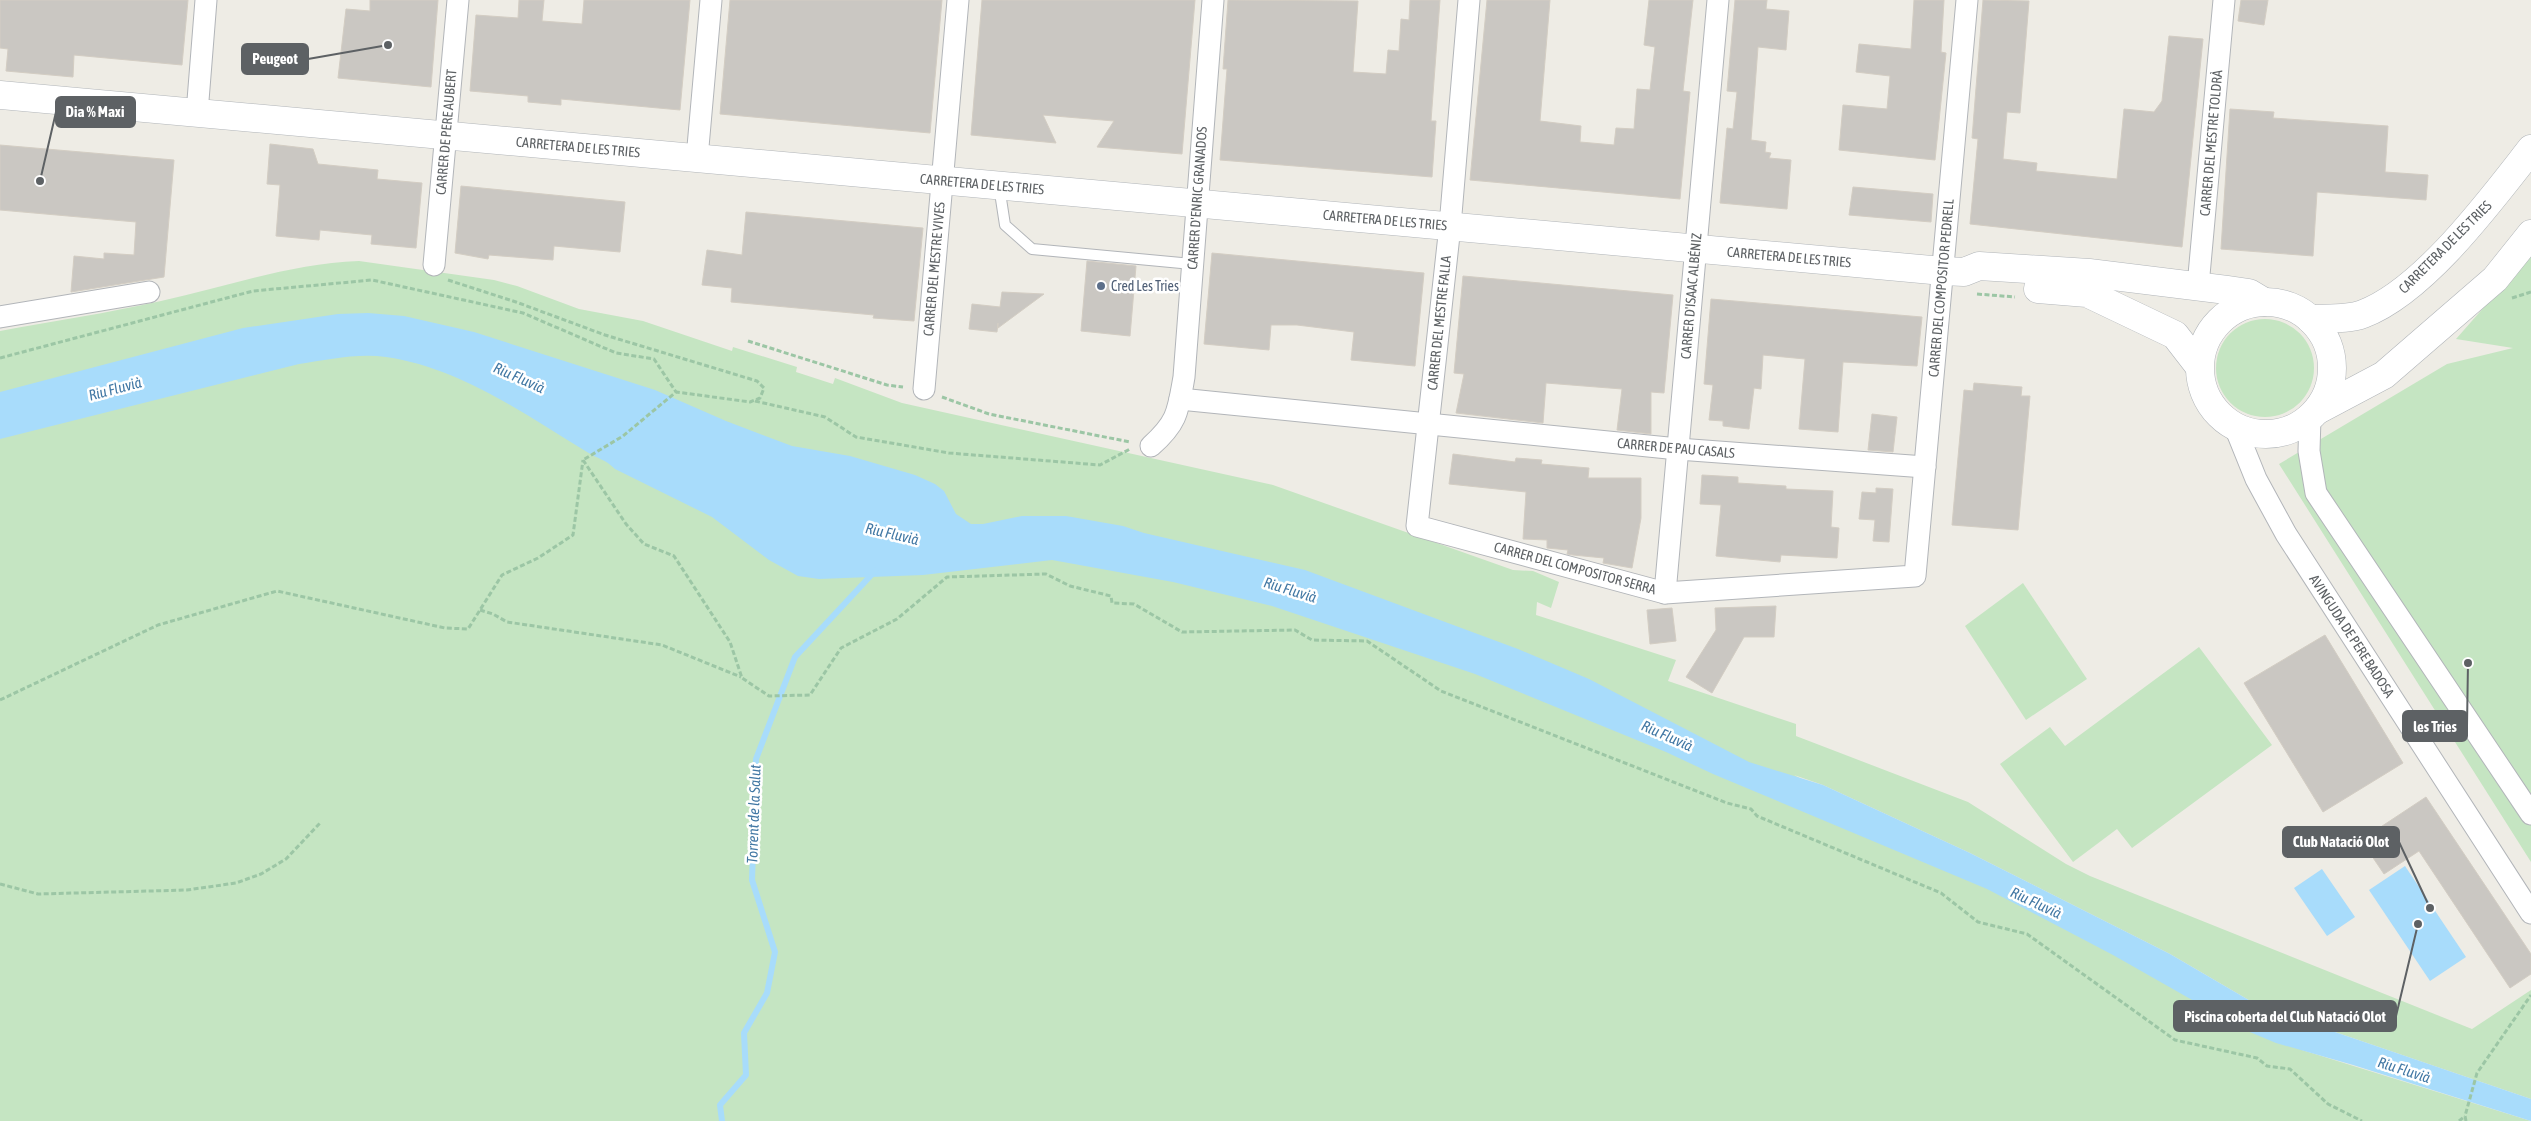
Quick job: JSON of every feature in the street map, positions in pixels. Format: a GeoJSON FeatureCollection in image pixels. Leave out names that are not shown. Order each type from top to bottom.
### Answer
{"type":"FeatureCollection","features":[{"type":"Feature","properties":{"kind":"street"},"geometry":{"type":"LineString","coordinates":[[197,113],[206,0]]}},
{"type":"Feature","properties":{"kind":"street","name":"CARRER DE PERE AUBERT"},"geometry":{"type":"LineString","coordinates":[[434,265],[458,0]]}},
{"type":"Feature","properties":{"kind":"street"},"geometry":{"type":"LineString","coordinates":[[697,158],[711,0]]}},
{"type":"Feature","properties":{"kind":"street","name":"CARRER DEL MESTRE VIVES"},"geometry":{"type":"LineString","coordinates":[[924,389],[958,0]]}},
{"type":"Feature","properties":{"kind":"street","name":"CARRER D'ENRIC GRANADOS"},"geometry":{"type":"LineString","coordinates":[[1145,445],[1168,431],[1178,412],[1184,377],[1213,0]]}},
{"type":"Feature","properties":{"kind":"street","name":"CARRER DEL MESTRE FALLA"},"geometry":{"type":"LineString","coordinates":[[1417,526],[1450,226],[1469,0]]}},
{"type":"Feature","properties":{"kind":"street","name":"CARRER D'ISAAC ALBÉNIZ"},"geometry":{"type":"LineString","coordinates":[[1665,593],[1718,0]]}},
{"type":"Feature","properties":{"kind":"street","name":"CARRER DEL COMPOSITOR PEDRELL"},"geometry":{"type":"LineString","coordinates":[[1915,576],[1925,467],[1953,271],[1967,0]]}},
{"type":"Feature","properties":{"kind":"street","name":"CARRER DEL MESTRE TOLDRÀ"},"geometry":{"type":"LineString","coordinates":[[2198,286],[2224,0]]}},
{"type":"Feature","properties":{"kind":"street","name":"CARRETERA DE LES TRIES"},"geometry":{"type":"LineString","coordinates":[[0,95],[1953,271],[1979,266],[2089,273],[2249,293],[2264,302]]}},
{"type":"Feature","properties":{"kind":"street","name":"CARRETERA DE LES TRIES"},"geometry":{"type":"LineString","coordinates":[[2310,319],[2362,315],[2394,298],[2414,282],[2479,216],[2531,149]]}},
{"type":"Feature","properties":{"kind":"street"},"geometry":{"type":"LineString","coordinates":[[2531,234],[2495,279],[2384,375],[2314,414],[2297,427],[2282,433],[2250,433],[2222,419],[2212,408],[2200,381],[2199,366],[2206,338],[2224,316],[2250,304],[2264,302],[2288,306],[2310,319],[2321,331],[2329,346],[2332,380],[2326,396],[2314,414],[2309,451],[2316,493],[2531,814]]}},
{"type":"Feature","properties":{"kind":"street","name":"CARRETERA DE LES TRIES"},"geometry":{"type":"LineString","coordinates":[[1953,271],[1976,284],[2087,293],[2175,335],[2199,366]]}},
{"type":"Feature","properties":{"kind":"street"},"geometry":{"type":"LineString","coordinates":[[0,317],[149,292]]}},
{"type":"Feature","properties":{"kind":"street","name":"CARRER DE PAU CASALS"},"geometry":{"type":"LineString","coordinates":[[1180,399],[1678,449],[1925,467]]}},
{"type":"Feature","properties":{"kind":"street","name":"AVINGUDA DE PERE BADOSA"},"geometry":{"type":"LineString","coordinates":[[2235,427],[2256,478],[2286,534],[2531,913]]}},
{"type":"Feature","properties":{"kind":"street","name":"CARRER DEL COMPOSITOR SERRA"},"geometry":{"type":"LineString","coordinates":[[1417,526],[1665,593],[1915,576]]}},
{"type":"Feature","properties":{"kind":"lane"},"geometry":{"type":"LineString","coordinates":[[999,185],[1005,225],[1032,249],[1192,264]]}},
{"type":"Feature","properties":{"kind":"path"},"geometry":{"type":"LineString","coordinates":[[434,265],[446,279],[516,302],[605,335],[757,380],[764,388],[760,398],[750,402],[676,392],[623,436],[583,460]]}},
{"type":"Feature","properties":{"kind":"path"},"geometry":{"type":"LineString","coordinates":[[0,358],[253,291],[372,280],[523,314],[616,353],[654,359],[676,392]]}},
{"type":"Feature","properties":{"kind":"path"},"geometry":{"type":"LineString","coordinates":[[748,340],[887,385],[924,389],[989,414],[1145,445]]}},
{"type":"Feature","properties":{"kind":"path"},"geometry":{"type":"LineString","coordinates":[[755,400],[825,417],[856,437],[949,453],[1100,465],[1145,445]]}},
{"type":"Feature","properties":{"kind":"path"},"geometry":{"type":"LineString","coordinates":[[0,700],[158,624],[277,591],[444,628],[468,628],[502,575],[538,558],[573,535],[583,460]]}},
{"type":"Feature","properties":{"kind":"path"},"geometry":{"type":"LineString","coordinates":[[583,460],[626,524],[644,544],[674,556],[730,642],[742,678]]}},
{"type":"Feature","properties":{"kind":"path"},"geometry":{"type":"LineString","coordinates":[[480,610],[493,614],[507,622],[662,645],[742,678],[769,696],[810,695],[841,648],[897,619],[947,577],[1046,574],[1070,586],[1111,596],[1112,603],[1134,604],[1182,632],[1294,630],[1312,640],[1368,641],[1441,691],[1727,803],[1751,810],[1757,816],[1940,893],[1978,922],[2027,934],[2175,1040],[2257,1058],[2267,1066],[2290,1069],[2328,1104],[2362,1121]]}},
{"type":"Feature","properties":{"kind":"path"},"geometry":{"type":"LineString","coordinates":[[0,884],[38,894],[187,890],[236,882],[261,874],[286,860],[321,822]]}},
{"type":"Feature","properties":{"kind":"path"},"geometry":{"type":"LineString","coordinates":[[2466,1121],[2465,1116],[2477,1073],[2531,996]]}},
{"type":"Feature","properties":{"kind":"path"},"geometry":{"type":"LineString","coordinates":[[2459,1121],[2465,1116]]}},
{"type":"Feature","properties":{"kind":"green space"},"geometry":{"type":"Polygon","coordinates":[[[2531,254],[2531,862],[2279,464],[2447,364],[2513,348],[2456,339],[2531,254]]]}},
{"type":"Feature","properties":{"kind":"green space"},"geometry":{"type":"Polygon","coordinates":[[[359,261],[494,280],[517,286],[579,309],[643,321],[732,351],[733,347],[797,367],[796,372],[833,384],[835,378],[902,403],[1273,485],[1513,570],[1533,571],[1559,582],[1551,608],[1537,602],[1536,615],[1676,660],[1668,681],[1796,724],[1796,736],[1968,802],[2066,864],[2090,876],[2472,1029],[2531,990],[2531,1099],[2259,1006],[2170,954],[1970,853],[1823,785],[1794,775],[1954,859],[2302,1050],[2531,1121],[0,1121],[0,331],[141,305],[308,266],[359,261]]]}},
{"type":"Feature","properties":{"kind":"green space"},"geometry":{"type":"Polygon","coordinates":[[[2265,319],[2275,320],[2292,327],[2306,341],[2313,358],[2313,378],[2306,395],[2292,409],[2275,416],[2265,417],[2255,416],[2238,409],[2224,395],[2217,378],[2216,368],[2217,358],[2224,341],[2238,327],[2255,320],[2265,319]]]}},
{"type":"Feature","properties":{"kind":"green space"},"geometry":{"type":"Polygon","coordinates":[[[2023,583],[2087,679],[2026,720],[1965,626],[2023,583]]]}},
{"type":"Feature","properties":{"kind":"green space"},"geometry":{"type":"Polygon","coordinates":[[[2199,647],[2272,745],[2132,848],[2117,829],[2073,862],[2000,764],[2050,727],[2065,746],[2199,647]]]}},
{"type":"Feature","properties":{"kind":"water","name":"Riu Fluvià"},"geometry":{"type":"Polygon","coordinates":[[[368,313],[404,316],[474,332],[655,390],[726,421],[792,446],[850,456],[915,475],[935,484],[944,491],[956,514],[971,524],[983,524],[1022,516],[1066,516],[1123,526],[1144,533],[1305,570],[1518,649],[1589,679],[1749,762],[1823,785],[1970,853],[2170,954],[2259,1006],[2531,1099],[2531,1121],[2276,1043],[2245,1030],[2113,955],[1987,889],[1713,774],[1666,752],[1475,674],[1272,606],[1173,582],[1052,560],[923,575],[819,579],[798,576],[769,560],[712,517],[615,469],[605,461],[491,394],[440,371],[414,363],[386,357],[364,356],[299,364],[0,439],[0,392],[243,328],[338,314],[368,313]]]}},
{"type":"Feature","properties":{"kind":"water"},"geometry":{"type":"Polygon","coordinates":[[[2405,866],[2466,957],[2430,981],[2369,890],[2405,866]]]}},
{"type":"Feature","properties":{"kind":"water"},"geometry":{"type":"Polygon","coordinates":[[[2322,869],[2355,917],[2327,936],[2294,888],[2322,869]]]}},
{"type":"Feature","properties":{"kind":"building"},"geometry":{"type":"Polygon","coordinates":[[[0,0],[188,0],[182,65],[74,55],[73,77],[6,71],[8,49],[0,48],[0,0]]]}},
{"type":"Feature","properties":{"kind":"building"},"geometry":{"type":"Polygon","coordinates":[[[370,0],[438,0],[431,87],[338,78],[346,9],[370,11],[370,0]]]}},
{"type":"Feature","properties":{"kind":"building"},"geometry":{"type":"Polygon","coordinates":[[[519,0],[544,0],[542,21],[582,24],[584,0],[690,0],[680,110],[561,99],[561,105],[528,102],[528,96],[470,91],[476,15],[518,18],[519,0]]]}},
{"type":"Feature","properties":{"kind":"building"},"geometry":{"type":"Polygon","coordinates":[[[730,0],[942,0],[930,133],[720,114],[730,0]]]}},
{"type":"Feature","properties":{"kind":"building"},"geometry":{"type":"Polygon","coordinates":[[[982,0],[1195,0],[1182,154],[1097,147],[1114,121],[1043,115],[1056,143],[971,135],[982,0]]]}},
{"type":"Feature","properties":{"kind":"building"},"geometry":{"type":"Polygon","coordinates":[[[1228,0],[1358,1],[1353,72],[1386,74],[1388,50],[1399,51],[1401,19],[1409,20],[1410,0],[1440,0],[1431,121],[1436,121],[1432,177],[1220,160],[1227,69],[1223,69],[1228,0]]]}},
{"type":"Feature","properties":{"kind":"building"},"geometry":{"type":"Polygon","coordinates":[[[1487,0],[1550,0],[1540,121],[1581,126],[1580,142],[1614,145],[1616,128],[1634,129],[1637,89],[1650,90],[1655,47],[1644,45],[1649,0],[1693,0],[1683,91],[1690,92],[1680,199],[1470,180],[1487,0]]]}},
{"type":"Feature","properties":{"kind":"building"},"geometry":{"type":"Polygon","coordinates":[[[1735,0],[1767,0],[1766,9],[1789,11],[1786,50],[1758,47],[1751,140],[1766,142],[1765,152],[1771,153],[1769,158],[1791,160],[1787,209],[1720,203],[1727,128],[1733,129],[1737,92],[1727,91],[1735,0]]]}},
{"type":"Feature","properties":{"kind":"building"},"geometry":{"type":"Polygon","coordinates":[[[1914,0],[1944,0],[1941,52],[1946,53],[1935,160],[1839,150],[1843,105],[1887,109],[1890,76],[1856,72],[1859,44],[1911,49],[1914,0]]]}},
{"type":"Feature","properties":{"kind":"building"},"geometry":{"type":"Polygon","coordinates":[[[1983,0],[2029,1],[2020,113],[2007,112],[2003,159],[2037,163],[2036,171],[2117,179],[2124,109],[2154,112],[2162,101],[2169,36],[2203,39],[2182,247],[1970,224],[1978,139],[1972,138],[1983,0]]]}},
{"type":"Feature","properties":{"kind":"building"},"geometry":{"type":"Polygon","coordinates":[[[2241,0],[2268,0],[2264,25],[2238,21],[2241,0]]]}},
{"type":"Feature","properties":{"kind":"building"},"geometry":{"type":"Polygon","coordinates":[[[2230,109],[2274,112],[2273,118],[2388,126],[2385,172],[2428,175],[2426,200],[2317,192],[2313,256],[2221,249],[2230,109]]]}},
{"type":"Feature","properties":{"kind":"building"},"geometry":{"type":"Polygon","coordinates":[[[270,144],[313,149],[318,164],[378,170],[377,179],[422,183],[416,248],[371,244],[372,235],[320,230],[319,240],[276,236],[280,185],[267,184],[270,144]]]}},
{"type":"Feature","properties":{"kind":"building"},"geometry":{"type":"Polygon","coordinates":[[[0,145],[174,160],[164,277],[71,292],[74,256],[104,259],[104,253],[134,255],[136,222],[0,210],[0,145]]]}},
{"type":"Feature","properties":{"kind":"building"},"geometry":{"type":"Polygon","coordinates":[[[461,186],[625,202],[620,252],[554,246],[553,260],[489,255],[488,259],[455,253],[461,186]]]}},
{"type":"Feature","properties":{"kind":"building"},"geometry":{"type":"Polygon","coordinates":[[[1853,187],[1933,194],[1931,222],[1849,215],[1853,187]]]}},
{"type":"Feature","properties":{"kind":"building"},"geometry":{"type":"Polygon","coordinates":[[[746,212],[923,228],[914,321],[873,318],[874,315],[731,302],[732,288],[702,285],[707,250],[742,255],[746,212]]]}},
{"type":"Feature","properties":{"kind":"building"},"geometry":{"type":"Polygon","coordinates":[[[1212,253],[1424,273],[1415,366],[1351,360],[1354,332],[1297,325],[1271,325],[1269,350],[1204,344],[1212,253]]]}},
{"type":"Feature","properties":{"kind":"building"},"geometry":{"type":"Polygon","coordinates":[[[1087,261],[1136,266],[1130,336],[1081,331],[1087,261]]]}},
{"type":"Feature","properties":{"kind":"building"},"geometry":{"type":"Polygon","coordinates":[[[1463,276],[1673,295],[1664,393],[1651,392],[1651,434],[1617,430],[1622,389],[1546,383],[1543,423],[1456,413],[1464,374],[1454,373],[1463,276]]]}},
{"type":"Feature","properties":{"kind":"building"},"geometry":{"type":"Polygon","coordinates":[[[1002,292],[1044,294],[998,328],[998,323],[997,332],[969,329],[972,304],[1000,307],[1002,292]]]}},
{"type":"Feature","properties":{"kind":"building"},"geometry":{"type":"Polygon","coordinates":[[[1711,299],[1922,317],[1917,366],[1843,362],[1838,432],[1799,429],[1805,359],[1763,355],[1761,389],[1754,388],[1749,429],[1723,426],[1723,421],[1709,420],[1713,385],[1704,384],[1711,299]]]}},
{"type":"Feature","properties":{"kind":"building"},"geometry":{"type":"Polygon","coordinates":[[[1974,383],[2022,387],[2021,396],[2030,396],[2018,530],[1952,525],[1964,390],[1973,391],[1974,383]]]}},
{"type":"Feature","properties":{"kind":"building"},"geometry":{"type":"Polygon","coordinates":[[[1872,414],[1897,417],[1893,452],[1868,450],[1872,414]]]}},
{"type":"Feature","properties":{"kind":"building"},"geometry":{"type":"Polygon","coordinates":[[[1453,454],[1515,462],[1516,458],[1542,460],[1541,464],[1589,468],[1588,478],[1641,478],[1641,518],[1632,568],[1603,563],[1604,558],[1567,554],[1568,550],[1547,548],[1547,540],[1523,539],[1526,492],[1449,484],[1453,454]]]}},
{"type":"Feature","properties":{"kind":"building"},"geometry":{"type":"Polygon","coordinates":[[[1702,475],[1738,477],[1738,483],[1786,486],[1786,489],[1833,491],[1831,527],[1839,528],[1837,558],[1781,555],[1780,562],[1716,556],[1721,505],[1700,504],[1702,475]]]}},
{"type":"Feature","properties":{"kind":"building"},"geometry":{"type":"Polygon","coordinates":[[[1876,488],[1893,489],[1889,542],[1873,541],[1875,520],[1859,519],[1862,492],[1876,493],[1876,488]]]}},
{"type":"Feature","properties":{"kind":"building"},"geometry":{"type":"Polygon","coordinates":[[[1776,606],[1774,637],[1744,637],[1712,693],[1686,677],[1716,630],[1715,608],[1776,606]]]}},
{"type":"Feature","properties":{"kind":"building"},"geometry":{"type":"Polygon","coordinates":[[[1672,608],[1676,641],[1650,644],[1647,610],[1672,608]]]}},
{"type":"Feature","properties":{"kind":"building"},"geometry":{"type":"Polygon","coordinates":[[[2325,635],[2403,763],[2323,812],[2244,683],[2325,635]]]}},
{"type":"Feature","properties":{"kind":"building"},"geometry":{"type":"Polygon","coordinates":[[[2426,797],[2531,954],[2531,974],[2510,988],[2419,851],[2384,874],[2361,840],[2426,797]]]}},
{"type":"Feature","properties":{"kind":"waterway","name":"Torrent de la Salut"},"geometry":{"type":"LineString","coordinates":[[722,1121],[720,1105],[746,1075],[744,1033],[767,993],[775,952],[752,880],[756,759],[795,657],[875,571]]}},
{"type":"Feature","properties":{"kind":"place","name":"Peugeot"},"geometry":{"type":"Point","coordinates":[388,45]}},
{"type":"Feature","properties":{"kind":"place","name":"Dia % Maxi"},"geometry":{"type":"Point","coordinates":[40,181]}},
{"type":"Feature","properties":{"kind":"place","name":"Cred Les Tries"},"geometry":{"type":"Point","coordinates":[1101,286]}},
{"type":"Feature","properties":{"kind":"place","name":"les Tries"},"geometry":{"type":"Point","coordinates":[2468,663]}},
{"type":"Feature","properties":{"kind":"place","name":"Club Natació Olot"},"geometry":{"type":"Point","coordinates":[2430,908]}},
{"type":"Feature","properties":{"kind":"place","name":"Piscina coberta del Club Natació Olot"},"geometry":{"type":"Point","coordinates":[2418,924]}}]}
